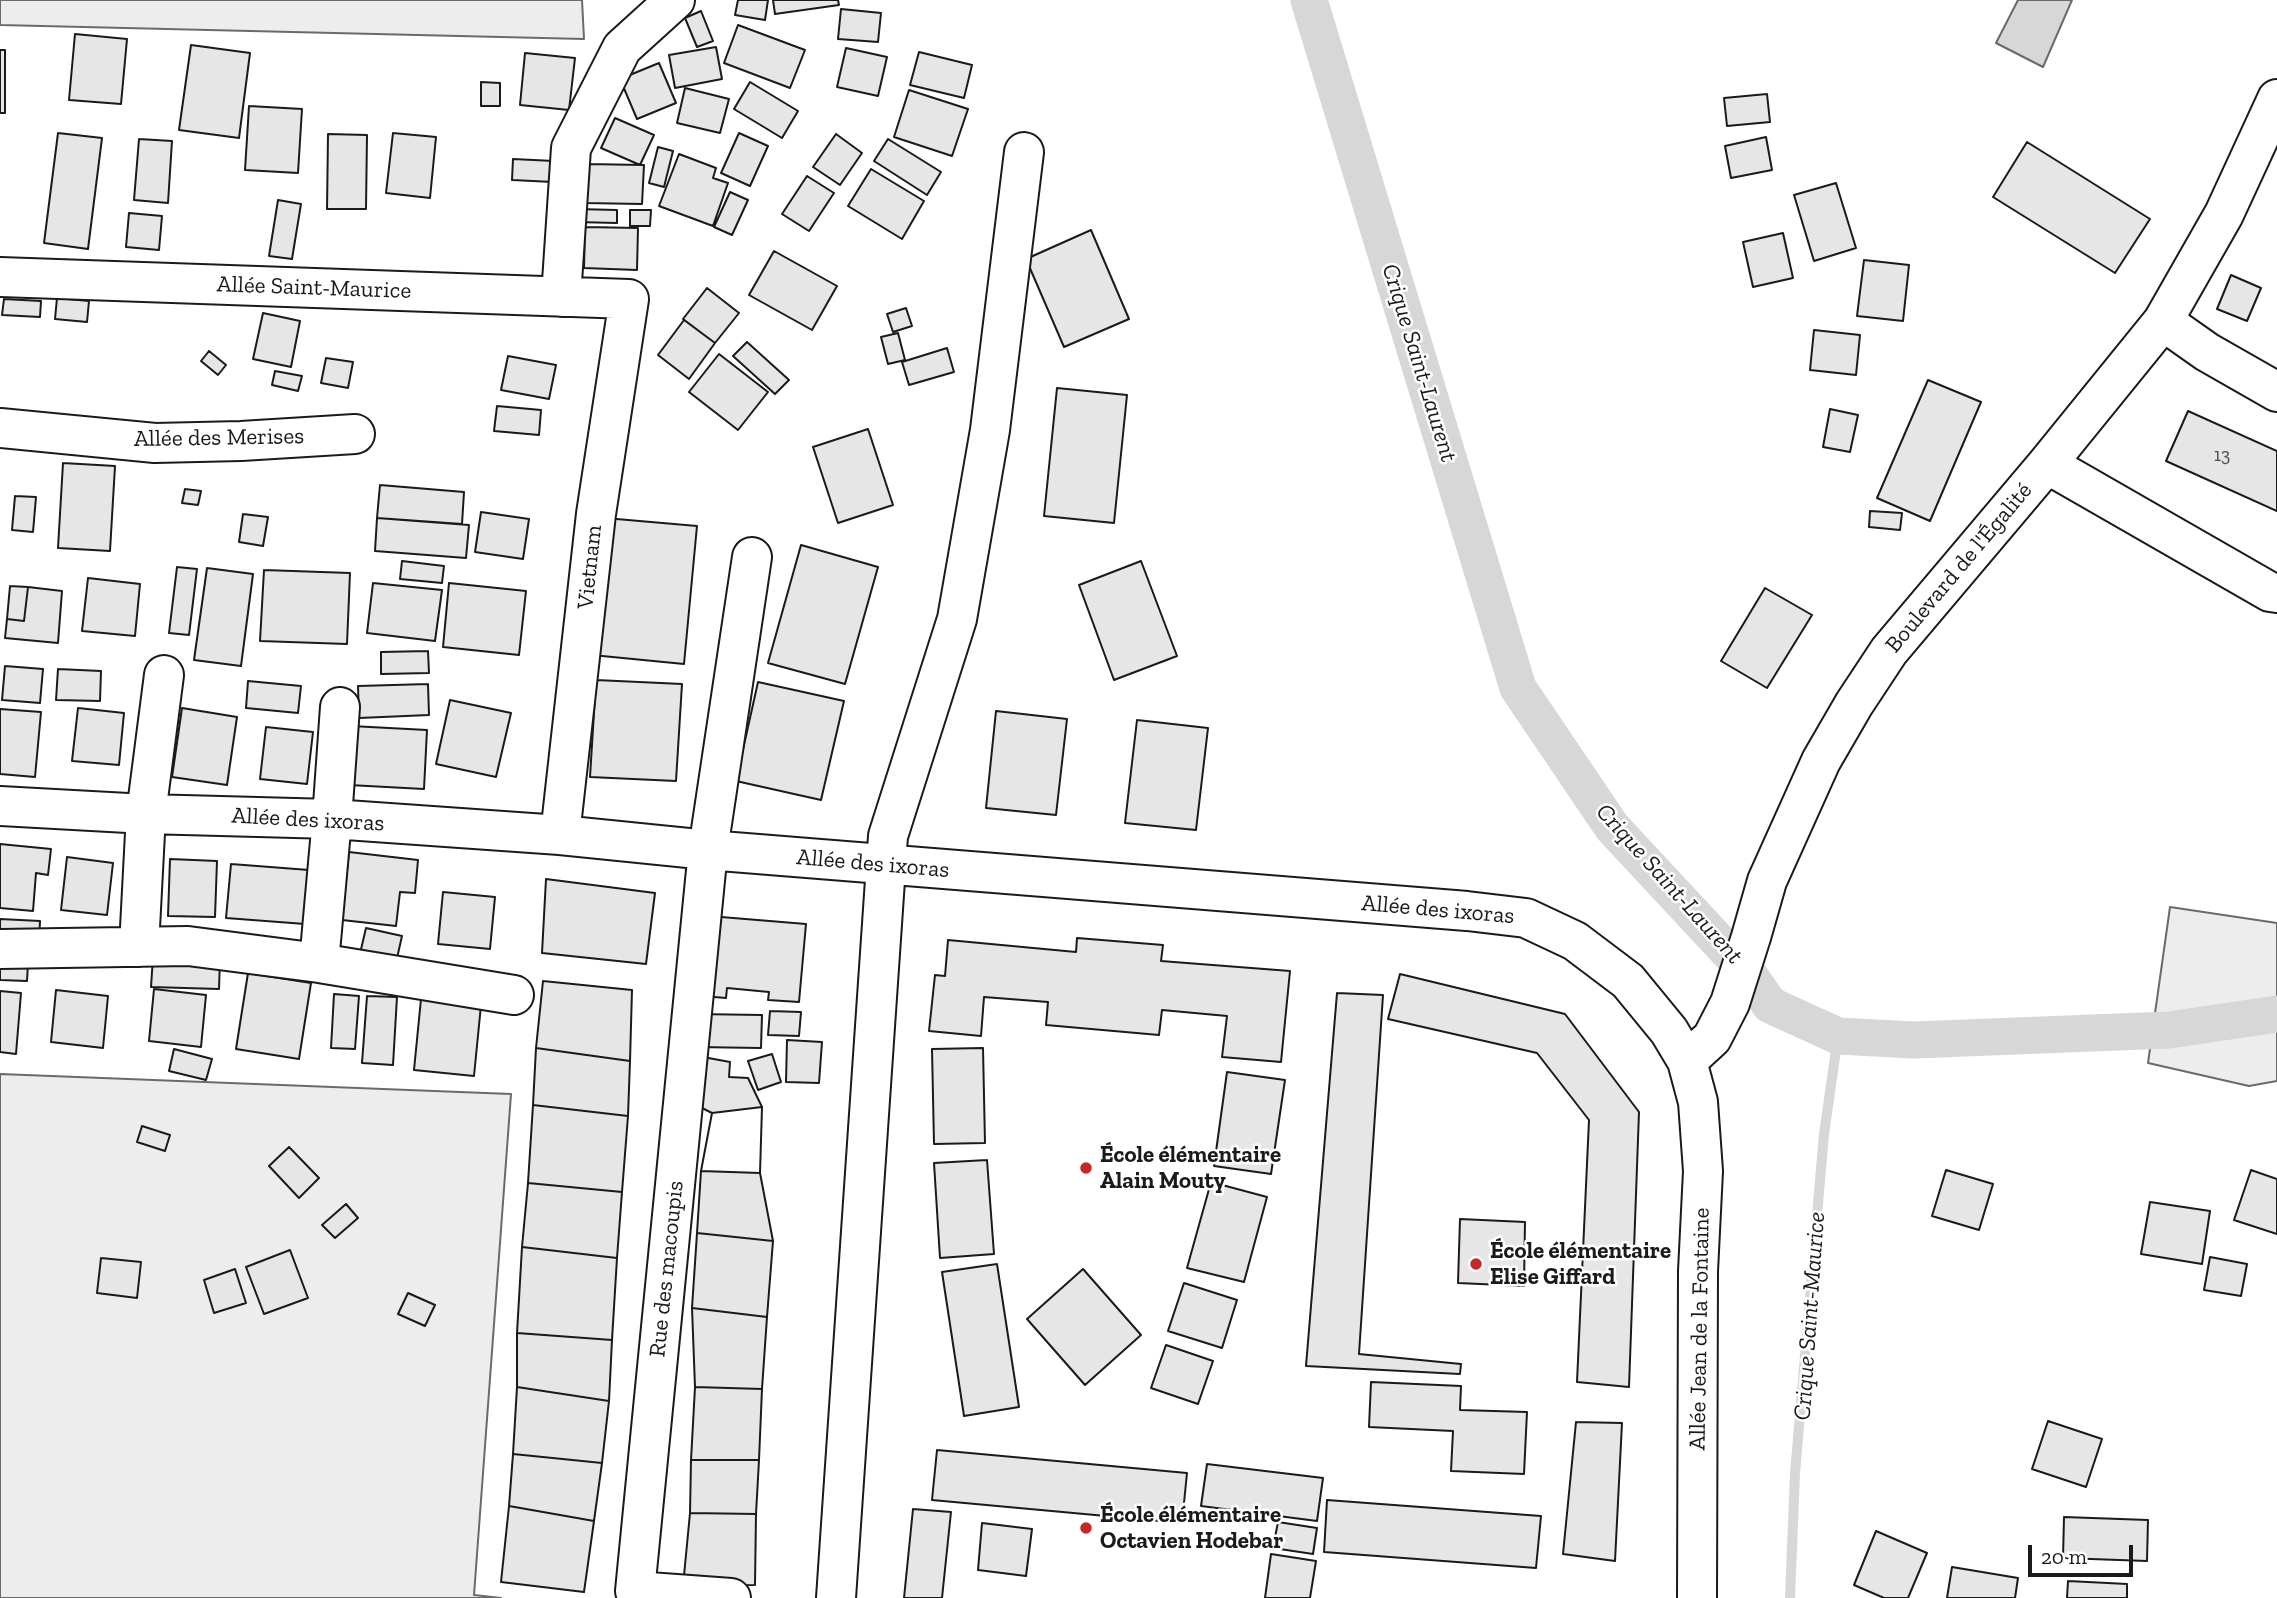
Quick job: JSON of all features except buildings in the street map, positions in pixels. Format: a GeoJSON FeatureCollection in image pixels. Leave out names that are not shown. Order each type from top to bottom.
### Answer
{"type":"FeatureCollection","features":[{"type":"Feature","properties":{"kind":"street"},"geometry":{"type":"LineString","coordinates":[[561,297],[571,148],[622,48],[675,0]]}},
{"type":"Feature","properties":{"kind":"street","name":"Boulevard de l'Égalité"},"geometry":{"type":"LineString","coordinates":[[1687,1062],[1712,1038],[1730,1003],[1767,881],[1821,761],[1854,704],[1889,651],[2048,464],[2164,321],[2224,214],[2277,99]]}},
{"type":"Feature","properties":{"kind":"street"},"geometry":{"type":"LineString","coordinates":[[836,1598],[888,836],[957,619],[990,430],[1024,152]]}},
{"type":"Feature","properties":{"kind":"street","name":"Allée Saint-Maurice"},"geometry":{"type":"LineString","coordinates":[[0,277],[629,299]]}},
{"type":"Feature","properties":{"kind":"street","name":"Vietnam"},"geometry":{"type":"LineString","coordinates":[[560,835],[596,514],[629,299]]}},
{"type":"Feature","properties":{"kind":"street"},"geometry":{"type":"LineString","coordinates":[[2164,321],[2207,352],[2277,392]]}},
{"type":"Feature","properties":{"kind":"street","name":"Allée des Merises"},"geometry":{"type":"LineString","coordinates":[[0,428],[155,443],[355,434]]}},
{"type":"Feature","properties":{"kind":"street"},"geometry":{"type":"LineString","coordinates":[[2048,464],[2270,592],[2277,593]]}},
{"type":"Feature","properties":{"kind":"street"},"geometry":{"type":"LineString","coordinates":[[708,850],[752,557]]}},
{"type":"Feature","properties":{"kind":"street"},"geometry":{"type":"LineString","coordinates":[[139,947],[146,814],[164,676]]}},
{"type":"Feature","properties":{"kind":"street"},"geometry":{"type":"LineString","coordinates":[[319,962],[340,707]]}},
{"type":"Feature","properties":{"kind":"street","name":"Allée des ixoras"},"geometry":{"type":"LineString","coordinates":[[0,806],[146,814],[332,819],[560,835],[708,850],[1526,918],[1575,941],[1628,981],[1669,1031],[1687,1062]]}},
{"type":"Feature","properties":{"kind":"street","name":"Rue des macoupis"},"geometry":{"type":"LineString","coordinates":[[708,850],[635,1591],[732,1598]]}},
{"type":"Feature","properties":{"kind":"street"},"geometry":{"type":"LineString","coordinates":[[0,949],[188,946],[319,962],[514,995]]}},
{"type":"Feature","properties":{"kind":"street","name":"Allée Jean de la Fontaine"},"geometry":{"type":"LineString","coordinates":[[1687,1062],[1698,1102],[1703,1171],[1698,1271],[1697,1598]]}},
{"type":"Feature","properties":{"kind":"shaded area"},"geometry":{"type":"Polygon","coordinates":[[[0,0],[582,0],[584,39],[0,25],[0,0]]]}},
{"type":"Feature","properties":{"kind":"shaded area"},"geometry":{"type":"Polygon","coordinates":[[[2018,0],[2072,0],[2043,67],[1996,43],[2018,0]]]}},
{"type":"Feature","properties":{"kind":"shaded area"},"geometry":{"type":"Polygon","coordinates":[[[2170,907],[2277,923],[2277,1081],[2249,1086],[2148,1063],[2170,907]]]}},
{"type":"Feature","properties":{"kind":"shaded area"},"geometry":{"type":"Polygon","coordinates":[[[0,1074],[511,1094],[474,1595],[501,1598],[0,1598],[0,1074]]]}},
{"type":"Feature","properties":{"kind":"waterway","name":"Crique Saint-Laurent"},"geometry":{"type":"LineString","coordinates":[[1309,0],[1518,688],[1612,827],[1747,972],[1770,1005],[1838,1036],[1914,1040],[2169,1030],[2277,1014]]}},
{"type":"Feature","properties":{"kind":"waterway","name":"Crique Saint-Maurice"},"geometry":{"type":"LineString","coordinates":[[1790,1598],[1795,1473],[1824,1134],[1838,1036]]}},
{"type":"Feature","properties":{"kind":"place","name":"École élémentaire Alain Mouty"},"geometry":{"type":"Point","coordinates":[1086,1168]}},
{"type":"Feature","properties":{"kind":"place","name":"École élémentaire Elise Giffard"},"geometry":{"type":"Point","coordinates":[1476,1264]}},
{"type":"Feature","properties":{"kind":"place","name":"École élémentaire Octavien Hodebar"},"geometry":{"type":"Point","coordinates":[1086,1528]}}]}
